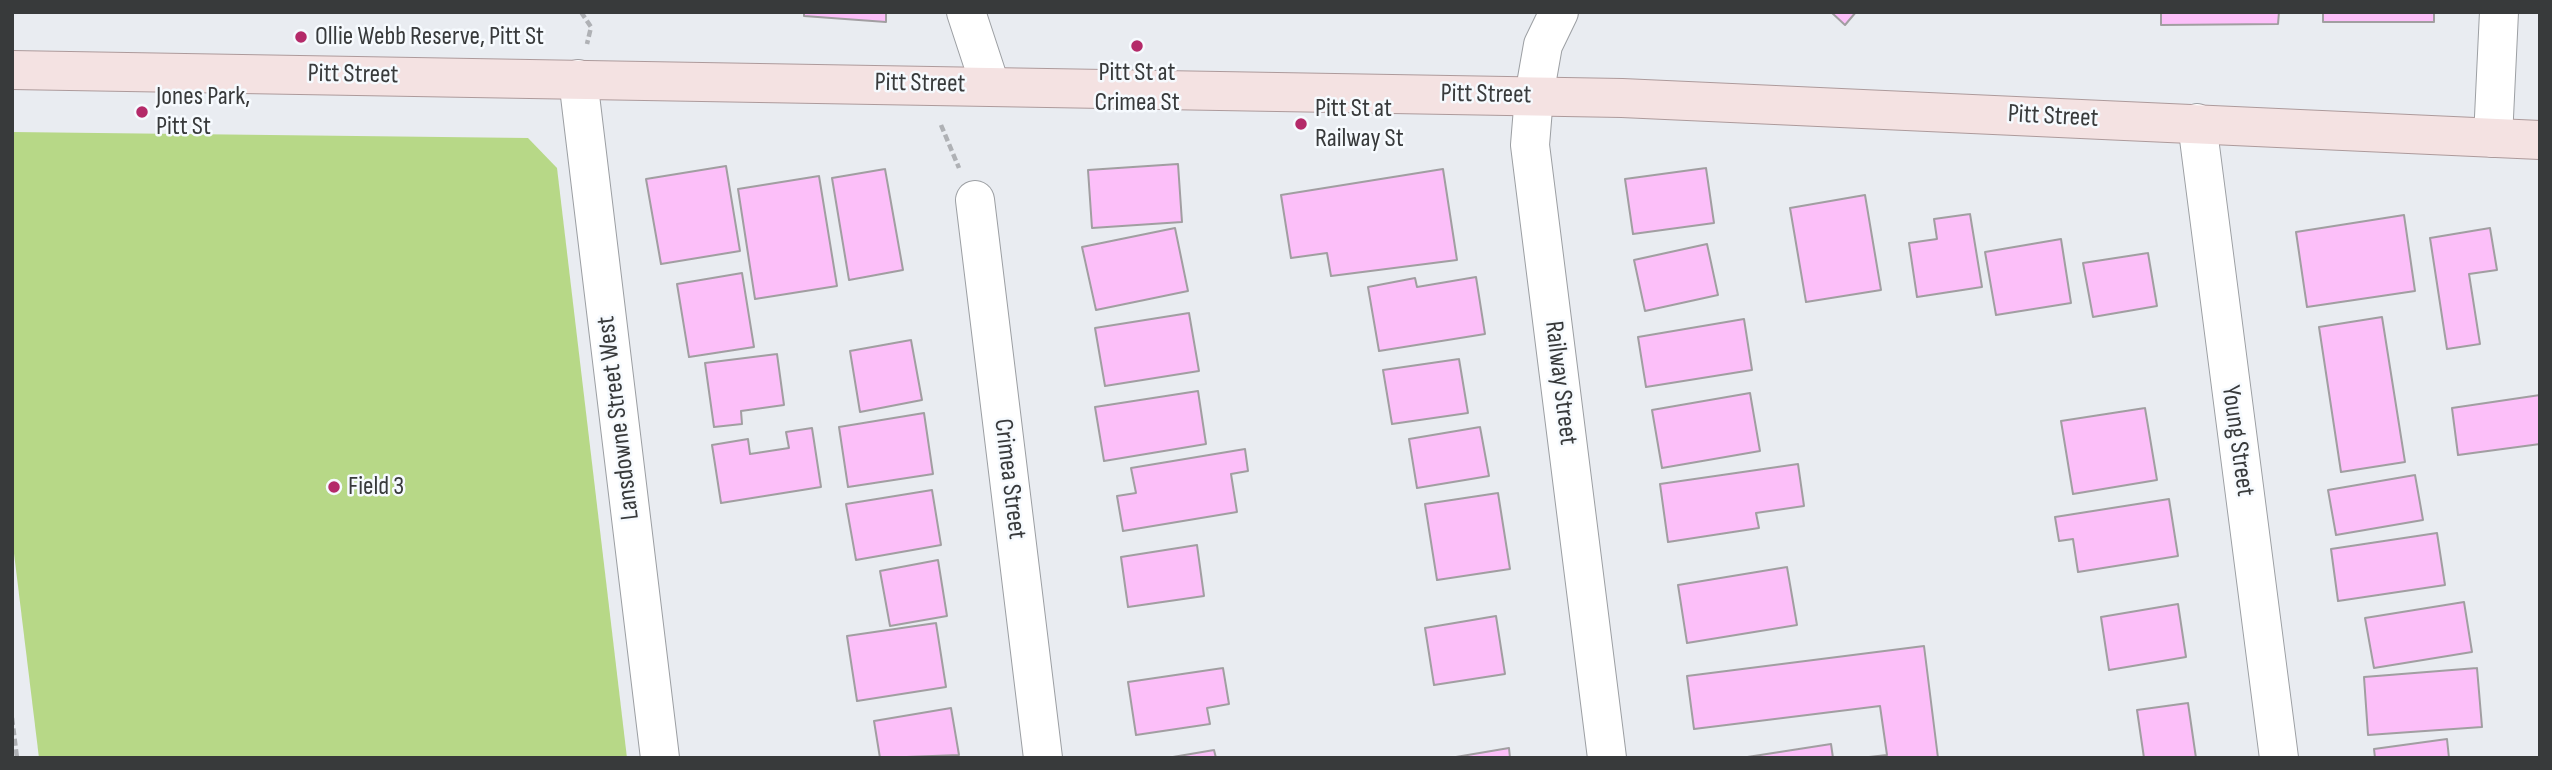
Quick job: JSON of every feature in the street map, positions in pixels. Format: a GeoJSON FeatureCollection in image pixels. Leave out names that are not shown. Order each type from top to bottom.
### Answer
{"type":"FeatureCollection","features":[{"type":"Feature","properties":{"kind":"main road","name":"Pitt Street"},"geometry":{"type":"LineString","coordinates":[[12,69],[1534,96],[2540,140]]}},
{"type":"Feature","properties":{"kind":"street"},"geometry":{"type":"LineString","coordinates":[[966,12],[990,85]]}},
{"type":"Feature","properties":{"kind":"street","name":"Railway Street"},"geometry":{"type":"LineString","coordinates":[[1559,12],[1544,45],[1534,96],[1532,164],[1607,758]]}},
{"type":"Feature","properties":{"kind":"street"},"geometry":{"type":"LineString","coordinates":[[2493,138],[2499,12]]}},
{"type":"Feature","properties":{"kind":"street","name":"Lansdowne Street West"},"geometry":{"type":"LineString","coordinates":[[578,79],[660,758]]}},
{"type":"Feature","properties":{"kind":"street","name":"Young Street"},"geometry":{"type":"LineString","coordinates":[[2197,124],[2279,758]]}},
{"type":"Feature","properties":{"kind":"street","name":"Crimea Street"},"geometry":{"type":"LineString","coordinates":[[975,200],[1043,758]]}},
{"type":"Feature","properties":{"kind":"path"},"geometry":{"type":"LineString","coordinates":[[933,85],[943,136],[975,200]]}},
{"type":"Feature","properties":{"kind":"path"},"geometry":{"type":"LineString","coordinates":[[12,718],[17,758]]}},
{"type":"Feature","properties":{"kind":"green space","name":"Field 3"},"geometry":{"type":"Polygon","coordinates":[[[12,132],[528,138],[557,168],[627,758],[39,758],[12,537],[12,132]]]}},
{"type":"Feature","properties":{"kind":"building"},"geometry":{"type":"Polygon","coordinates":[[[804,12],[886,12],[886,22],[804,16],[804,12]]]}},
{"type":"Feature","properties":{"kind":"building"},"geometry":{"type":"Polygon","coordinates":[[[1831,12],[1856,12],[1845,25],[1831,12]]]}},
{"type":"Feature","properties":{"kind":"building"},"geometry":{"type":"Polygon","coordinates":[[[2161,12],[2279,12],[2278,24],[2161,25],[2161,12]]]}},
{"type":"Feature","properties":{"kind":"building"},"geometry":{"type":"Polygon","coordinates":[[[2323,12],[2434,12],[2434,22],[2323,22],[2323,12]]]}},
{"type":"Feature","properties":{"kind":"building"},"geometry":{"type":"Polygon","coordinates":[[[1178,164],[1182,222],[1092,228],[1088,170],[1178,164]]]}},
{"type":"Feature","properties":{"kind":"building"},"geometry":{"type":"Polygon","coordinates":[[[726,166],[740,251],[661,264],[646,179],[726,166]]]}},
{"type":"Feature","properties":{"kind":"building"},"geometry":{"type":"Polygon","coordinates":[[[1706,168],[1714,223],[1633,234],[1625,179],[1706,168]]]}},
{"type":"Feature","properties":{"kind":"building"},"geometry":{"type":"Polygon","coordinates":[[[885,169],[903,270],[849,280],[832,178],[885,169]]]}},
{"type":"Feature","properties":{"kind":"building"},"geometry":{"type":"Polygon","coordinates":[[[1443,169],[1457,260],[1331,276],[1327,253],[1291,258],[1281,195],[1443,169]]]}},
{"type":"Feature","properties":{"kind":"building"},"geometry":{"type":"Polygon","coordinates":[[[819,176],[837,286],[755,299],[738,189],[819,176]]]}},
{"type":"Feature","properties":{"kind":"building"},"geometry":{"type":"Polygon","coordinates":[[[1865,195],[1881,290],[1806,302],[1790,208],[1865,195]]]}},
{"type":"Feature","properties":{"kind":"building"},"geometry":{"type":"Polygon","coordinates":[[[1970,214],[1982,287],[1917,297],[1909,243],[1937,239],[1934,219],[1970,214]]]}},
{"type":"Feature","properties":{"kind":"building"},"geometry":{"type":"Polygon","coordinates":[[[2404,215],[2415,291],[2307,307],[2296,232],[2404,215]]]}},
{"type":"Feature","properties":{"kind":"building"},"geometry":{"type":"Polygon","coordinates":[[[1175,228],[1188,291],[1096,310],[1082,247],[1175,228]]]}},
{"type":"Feature","properties":{"kind":"building"},"geometry":{"type":"Polygon","coordinates":[[[2490,228],[2497,270],[2469,274],[2480,344],[2447,349],[2430,238],[2490,228]]]}},
{"type":"Feature","properties":{"kind":"building"},"geometry":{"type":"Polygon","coordinates":[[[2061,239],[2071,303],[1996,315],[1985,252],[2061,239]]]}},
{"type":"Feature","properties":{"kind":"building"},"geometry":{"type":"Polygon","coordinates":[[[1707,244],[1718,295],[1645,311],[1634,260],[1707,244]]]}},
{"type":"Feature","properties":{"kind":"building"},"geometry":{"type":"Polygon","coordinates":[[[2148,253],[2157,306],[2093,317],[2083,263],[2148,253]]]}},
{"type":"Feature","properties":{"kind":"building"},"geometry":{"type":"Polygon","coordinates":[[[742,273],[754,347],[689,357],[677,284],[742,273]]]}},
{"type":"Feature","properties":{"kind":"building"},"geometry":{"type":"Polygon","coordinates":[[[1476,277],[1485,334],[1379,351],[1368,287],[1415,278],[1417,287],[1476,277]]]}},
{"type":"Feature","properties":{"kind":"building"},"geometry":{"type":"Polygon","coordinates":[[[1189,313],[1199,371],[1105,386],[1095,328],[1189,313]]]}},
{"type":"Feature","properties":{"kind":"building"},"geometry":{"type":"Polygon","coordinates":[[[2382,317],[2405,462],[2341,472],[2319,327],[2382,317]]]}},
{"type":"Feature","properties":{"kind":"building"},"geometry":{"type":"Polygon","coordinates":[[[1744,319],[1752,370],[1646,387],[1638,337],[1744,319]]]}},
{"type":"Feature","properties":{"kind":"building"},"geometry":{"type":"Polygon","coordinates":[[[911,340],[922,400],[860,412],[850,351],[911,340]]]}},
{"type":"Feature","properties":{"kind":"building"},"geometry":{"type":"Polygon","coordinates":[[[777,354],[784,405],[741,411],[742,424],[714,427],[705,363],[777,354]]]}},
{"type":"Feature","properties":{"kind":"building"},"geometry":{"type":"Polygon","coordinates":[[[1459,359],[1468,413],[1392,424],[1383,370],[1459,359]]]}},
{"type":"Feature","properties":{"kind":"building"},"geometry":{"type":"Polygon","coordinates":[[[1198,391],[1206,444],[1104,461],[1095,407],[1198,391]]]}},
{"type":"Feature","properties":{"kind":"building"},"geometry":{"type":"Polygon","coordinates":[[[1750,393],[1760,451],[1662,468],[1652,410],[1750,393]]]}},
{"type":"Feature","properties":{"kind":"building"},"geometry":{"type":"Polygon","coordinates":[[[2540,395],[2540,444],[2458,455],[2452,408],[2540,395]]]}},
{"type":"Feature","properties":{"kind":"building"},"geometry":{"type":"Polygon","coordinates":[[[2145,408],[2157,480],[2073,494],[2061,421],[2145,408]]]}},
{"type":"Feature","properties":{"kind":"building"},"geometry":{"type":"Polygon","coordinates":[[[924,413],[933,474],[848,487],[839,427],[924,413]]]}},
{"type":"Feature","properties":{"kind":"building"},"geometry":{"type":"Polygon","coordinates":[[[1480,427],[1489,476],[1417,488],[1409,439],[1480,427]]]}},
{"type":"Feature","properties":{"kind":"building"},"geometry":{"type":"Polygon","coordinates":[[[812,428],[821,487],[721,503],[712,445],[748,439],[750,454],[789,448],[786,432],[812,428]]]}},
{"type":"Feature","properties":{"kind":"building"},"geometry":{"type":"Polygon","coordinates":[[[1245,449],[1248,471],[1231,474],[1237,512],[1123,531],[1117,496],[1136,493],[1131,468],[1245,449]]]}},
{"type":"Feature","properties":{"kind":"building"},"geometry":{"type":"Polygon","coordinates":[[[1798,464],[1804,506],[1756,513],[1759,528],[1668,542],[1660,484],[1798,464]]]}},
{"type":"Feature","properties":{"kind":"building"},"geometry":{"type":"Polygon","coordinates":[[[2415,475],[2423,520],[2336,535],[2328,490],[2415,475]]]}},
{"type":"Feature","properties":{"kind":"building"},"geometry":{"type":"Polygon","coordinates":[[[932,490],[941,545],[856,560],[846,504],[932,490]]]}},
{"type":"Feature","properties":{"kind":"building"},"geometry":{"type":"Polygon","coordinates":[[[1498,493],[1510,569],[1437,580],[1425,504],[1498,493]]]}},
{"type":"Feature","properties":{"kind":"building"},"geometry":{"type":"Polygon","coordinates":[[[2169,499],[2178,556],[2078,572],[2073,539],[2059,541],[2055,517],[2169,499]]]}},
{"type":"Feature","properties":{"kind":"building"},"geometry":{"type":"Polygon","coordinates":[[[2437,533],[2445,585],[2338,601],[2331,549],[2437,533]]]}},
{"type":"Feature","properties":{"kind":"building"},"geometry":{"type":"Polygon","coordinates":[[[1197,545],[1204,596],[1128,607],[1121,557],[1197,545]]]}},
{"type":"Feature","properties":{"kind":"building"},"geometry":{"type":"Polygon","coordinates":[[[938,560],[947,616],[890,626],[880,571],[938,560]]]}},
{"type":"Feature","properties":{"kind":"building"},"geometry":{"type":"Polygon","coordinates":[[[1787,567],[1797,625],[1687,643],[1678,585],[1787,567]]]}},
{"type":"Feature","properties":{"kind":"building"},"geometry":{"type":"Polygon","coordinates":[[[2464,602],[2472,652],[2374,668],[2365,618],[2464,602]]]}},
{"type":"Feature","properties":{"kind":"building"},"geometry":{"type":"Polygon","coordinates":[[[2178,604],[2186,657],[2109,670],[2101,617],[2178,604]]]}},
{"type":"Feature","properties":{"kind":"building"},"geometry":{"type":"Polygon","coordinates":[[[1496,616],[1505,674],[1434,685],[1425,628],[1496,616]]]}},
{"type":"Feature","properties":{"kind":"building"},"geometry":{"type":"Polygon","coordinates":[[[936,623],[946,687],[857,701],[847,636],[936,623]]]}},
{"type":"Feature","properties":{"kind":"building"},"geometry":{"type":"Polygon","coordinates":[[[1924,646],[1938,758],[1860,758],[1887,755],[1880,706],[1694,729],[1687,676],[1924,646]]]}},
{"type":"Feature","properties":{"kind":"building"},"geometry":{"type":"Polygon","coordinates":[[[1223,668],[1229,704],[1207,708],[1210,724],[1136,735],[1128,682],[1223,668]]]}},
{"type":"Feature","properties":{"kind":"building"},"geometry":{"type":"Polygon","coordinates":[[[2477,668],[2482,727],[2368,735],[2364,677],[2477,668]]]}},
{"type":"Feature","properties":{"kind":"building"},"geometry":{"type":"Polygon","coordinates":[[[2188,703],[2196,758],[2144,758],[2137,710],[2188,703]]]}},
{"type":"Feature","properties":{"kind":"building"},"geometry":{"type":"Polygon","coordinates":[[[951,708],[959,755],[880,758],[874,721],[951,708]]]}},
{"type":"Feature","properties":{"kind":"building"},"geometry":{"type":"Polygon","coordinates":[[[2447,739],[2449,758],[2375,758],[2374,749],[2447,739]]]}},
{"type":"Feature","properties":{"kind":"building"},"geometry":{"type":"Polygon","coordinates":[[[1831,744],[1833,758],[1741,758],[1831,744]]]}},
{"type":"Feature","properties":{"kind":"building"},"geometry":{"type":"Polygon","coordinates":[[[1509,748],[1510,758],[1450,758],[1509,748]]]}},
{"type":"Feature","properties":{"kind":"building"},"geometry":{"type":"Polygon","coordinates":[[[1214,750],[1216,758],[1167,758],[1214,750]]]}},
{"type":"Feature","properties":{"kind":"place","name":"Ollie Webb Reserve, Pitt St"},"geometry":{"type":"Point","coordinates":[301,37]}},
{"type":"Feature","properties":{"kind":"place","name":"Pitt St at Crimea St"},"geometry":{"type":"Point","coordinates":[1137,46]}},
{"type":"Feature","properties":{"kind":"place","name":"Jones Park, Pitt St"},"geometry":{"type":"Point","coordinates":[142,112]}},
{"type":"Feature","properties":{"kind":"place","name":"Pitt St at Railway St"},"geometry":{"type":"Point","coordinates":[1301,124]}},
{"type":"Feature","properties":{"kind":"place","name":"Field 3"},"geometry":{"type":"Point","coordinates":[334,487]}}]}
